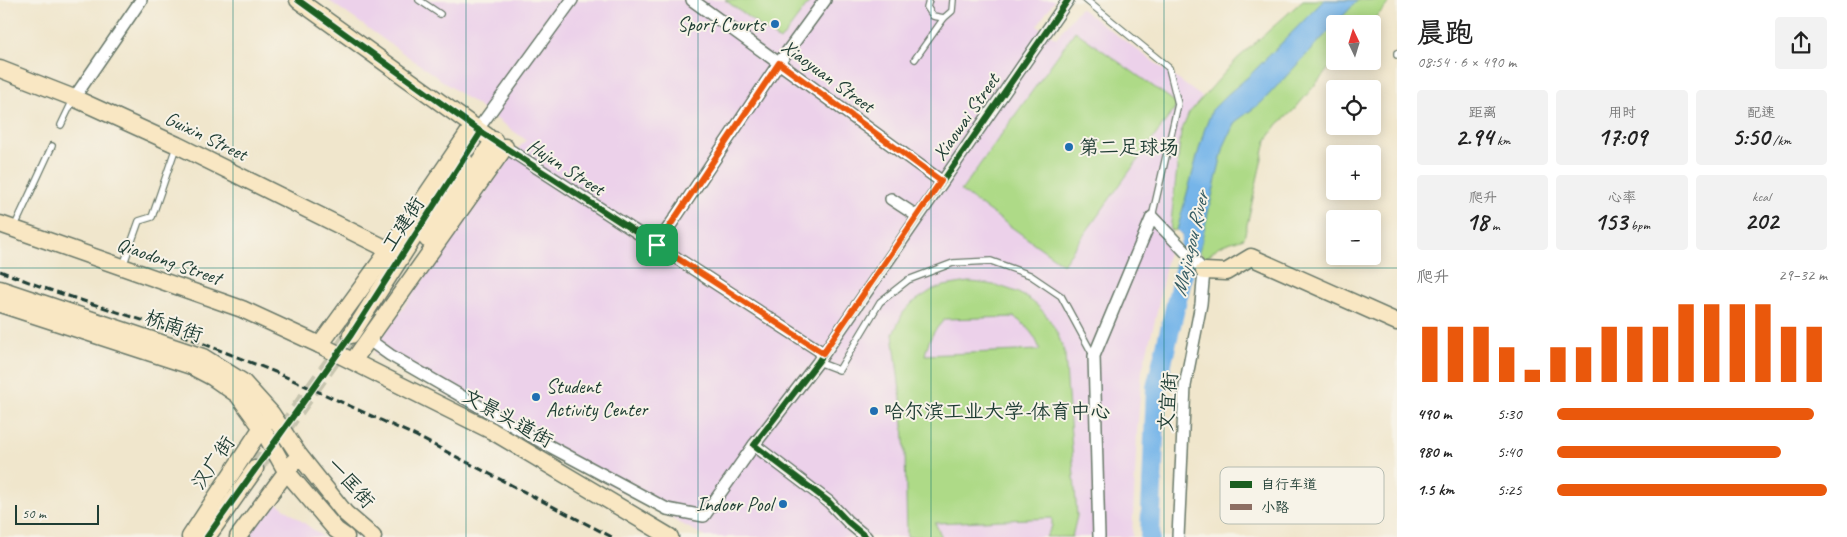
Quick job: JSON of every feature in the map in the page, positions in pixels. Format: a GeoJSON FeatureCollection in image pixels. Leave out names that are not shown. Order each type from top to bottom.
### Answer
{"type":"FeatureCollection","features":[{"type":"Feature","properties":{"kind":"street"},"geometry":{"type":"LineString","coordinates":[[74,98],[141,0]]}},
{"type":"Feature","properties":{"kind":"street","name":"Hujun Street"},"geometry":{"type":"LineString","coordinates":[[298,0],[487,135],[657,245],[820,357]]}},
{"type":"Feature","properties":{"kind":"street"},"geometry":{"type":"LineString","coordinates":[[487,135],[572,0]]}},
{"type":"Feature","properties":{"kind":"street","name":"Xiaoyuan Street"},"geometry":{"type":"LineString","coordinates":[[692,0],[941,181]]}},
{"type":"Feature","properties":{"kind":"street"},"geometry":{"type":"LineString","coordinates":[[657,245],[779,63],[825,0]]}},
{"type":"Feature","properties":{"kind":"street","name":"Xiaowai Street"},"geometry":{"type":"LineString","coordinates":[[360,338],[528,434],[667,509],[704,516],[754,444],[820,357],[1068,0]]}},
{"type":"Feature","properties":{"kind":"street","name":"Guixin Street"},"geometry":{"type":"LineString","coordinates":[[0,69],[74,98],[176,145],[389,250]]}},
{"type":"Feature","properties":{"kind":"street","name":"工建街"},"geometry":{"type":"LineString","coordinates":[[320,345],[389,250],[487,135]]}},
{"type":"Feature","properties":{"kind":"street","name":"工建街"},"geometry":{"type":"LineString","coordinates":[[353,361],[360,338],[487,135]]}},
{"type":"Feature","properties":{"kind":"street","name":"工建街"},"geometry":{"type":"LineString","coordinates":[[360,338],[487,135]]}},
{"type":"Feature","properties":{"kind":"street"},"geometry":{"type":"LineString","coordinates":[[892,199],[917,216]]}},
{"type":"Feature","properties":{"kind":"street"},"geometry":{"type":"LineString","coordinates":[[1099,537],[1094,356],[1155,221],[1204,270],[1226,272],[1250,257],[1397,322]]}},
{"type":"Feature","properties":{"kind":"street","name":"Qiaodong Street"},"geometry":{"type":"LineString","coordinates":[[7,227],[242,309],[320,345]]}},
{"type":"Feature","properties":{"kind":"street","name":"文宜街"},"geometry":{"type":"LineString","coordinates":[[1178,537],[1185,386],[1202,304],[1204,270]]}},
{"type":"Feature","properties":{"kind":"street","name":"桥南街"},"geometry":{"type":"LineString","coordinates":[[0,289],[203,358],[243,382],[271,413],[299,455]]}},
{"type":"Feature","properties":{"kind":"street","name":"桥南街"},"geometry":{"type":"LineString","coordinates":[[0,304],[191,366],[212,377],[238,395],[262,428],[286,472]]}},
{"type":"Feature","properties":{"kind":"street","name":"文景头道街"},"geometry":{"type":"LineString","coordinates":[[320,345],[492,431],[670,537]]}},
{"type":"Feature","properties":{"kind":"street","name":"汉广街"},"geometry":{"type":"LineString","coordinates":[[190,537],[271,413]]}},
{"type":"Feature","properties":{"kind":"street"},"geometry":{"type":"LineString","coordinates":[[754,444],[829,502],[866,537]]}},
{"type":"Feature","properties":{"kind":"street"},"geometry":{"type":"LineString","coordinates":[[238,537],[299,455]]}},
{"type":"Feature","properties":{"kind":"street","name":"一匡街"},"geometry":{"type":"LineString","coordinates":[[299,455],[345,513],[373,537]]}},
{"type":"Feature","properties":{"kind":"street","name":"汉广街"},"geometry":{"type":"LineString","coordinates":[[207,537],[259,471],[219,537]]}},
{"type":"Feature","properties":{"kind":"street","name":"一匡街"},"geometry":{"type":"LineString","coordinates":[[286,472],[336,530],[346,537]]}},
{"type":"Feature","properties":{"kind":"lane"},"geometry":{"type":"LineString","coordinates":[[419,0],[440,14]]}},
{"type":"Feature","properties":{"kind":"lane"},"geometry":{"type":"LineString","coordinates":[[929,0],[927,7],[933,16],[935,31]]}},
{"type":"Feature","properties":{"kind":"lane"},"geometry":{"type":"LineString","coordinates":[[916,59],[944,18],[952,10],[954,0]]}},
{"type":"Feature","properties":{"kind":"lane"},"geometry":{"type":"LineString","coordinates":[[1086,0],[1169,68],[1178,104],[1155,221]]}},
{"type":"Feature","properties":{"kind":"lane"},"geometry":{"type":"LineString","coordinates":[[933,16],[944,18]]}},
{"type":"Feature","properties":{"kind":"lane"},"geometry":{"type":"LineString","coordinates":[[61,125],[74,98]]}},
{"type":"Feature","properties":{"kind":"lane"},"geometry":{"type":"LineString","coordinates":[[123,268],[139,221],[152,217],[176,145]]}},
{"type":"Feature","properties":{"kind":"lane"},"geometry":{"type":"LineString","coordinates":[[7,227],[52,146]]}},
{"type":"Feature","properties":{"kind":"lane"},"geometry":{"type":"LineString","coordinates":[[820,357],[839,370],[880,302],[908,280],[953,263],[992,261],[1030,275],[1061,296],[1094,356]]}},
{"type":"Feature","properties":{"kind":"shaded area"},"geometry":{"type":"Polygon","coordinates":[[[328,0],[1055,0],[1037,26],[1056,38],[1080,8],[1202,97],[1189,113],[1181,132],[1168,253],[1157,312],[1142,371],[1132,537],[706,537],[523,438],[374,353],[385,333],[514,153],[526,140],[328,0]]]}},
{"type":"Feature","properties":{"kind":"shaded area"},"geometry":{"type":"Polygon","coordinates":[[[273,500],[323,537],[247,537],[273,500]]]}},
{"type":"Feature","properties":{"kind":"green space","name":"Sport Courts"},"geometry":{"type":"Polygon","coordinates":[[[725,0],[811,0],[780,41],[725,0]]]}},
{"type":"Feature","properties":{"kind":"green space"},"geometry":{"type":"Polygon","coordinates":[[[1303,0],[1391,0],[1378,15],[1326,15],[1327,70],[1294,110],[1278,124],[1266,141],[1244,238],[1219,246],[1206,258],[1177,230],[1170,231],[1181,132],[1189,113],[1237,59],[1303,0]]]}},
{"type":"Feature","properties":{"kind":"green space","name":"第二足球场"},"geometry":{"type":"Polygon","coordinates":[[[1075,31],[1178,104],[1063,264],[961,191],[1075,31]]]}},
{"type":"Feature","properties":{"kind":"green space"},"geometry":{"type":"Polygon","coordinates":[[[969,282],[987,284],[1018,293],[1031,300],[1042,310],[1059,337],[1065,355],[1077,516],[1072,537],[1046,537],[1052,526],[1052,518],[935,523],[942,537],[907,537],[905,452],[893,334],[903,313],[912,303],[932,290],[969,282]],[[1014,317],[945,319],[932,336],[925,355],[1040,350],[1033,336],[1014,317]]]}},
{"type":"Feature","properties":{"kind":"water"},"geometry":{"type":"Polygon","coordinates":[[[1324,0],[1358,0],[1344,15],[1326,15],[1326,34],[1261,103],[1235,122],[1224,146],[1199,251],[1177,230],[1204,131],[1212,110],[1249,76],[1324,0]]]}},
{"type":"Feature","properties":{"kind":"waterway","name":"Majiagou River"},"geometry":{"type":"LineString","coordinates":[[1150,537],[1156,388],[1197,216]]}},
{"type":"Feature","properties":{"kind":"tunnel"},"geometry":{"type":"LineString","coordinates":[[255,469],[351,335]]}},
{"type":"Feature","properties":{"kind":"railway"},"geometry":{"type":"LineString","coordinates":[[0,271],[50,290],[151,323],[275,372],[416,436],[612,537]]}},
{"type":"Feature","properties":{"kind":"marked path"},"geometry":{"type":"LineString","coordinates":[[657,245],[779,63]]}},
{"type":"Feature","properties":{"kind":"cycle path"},"geometry":{"type":"LineString","coordinates":[[298,0],[481,132],[823,353]]}},
{"type":"Feature","properties":{"kind":"cycle path"},"geometry":{"type":"LineString","coordinates":[[866,537],[829,502],[754,445],[818,362],[1068,0]]}},
{"type":"Feature","properties":{"kind":"cycle path"},"geometry":{"type":"LineString","coordinates":[[207,537],[351,335],[481,132]]}},
{"type":"Feature","properties":{"kind":"place","name":"Sport Courts"},"geometry":{"type":"Point","coordinates":[775,24]}},
{"type":"Feature","properties":{"kind":"place","name":"第二足球场"},"geometry":{"type":"Point","coordinates":[1069,147]}},
{"type":"Feature","properties":{"kind":"place","name":"Student Activity Center"},"geometry":{"type":"Point","coordinates":[536,397]}},
{"type":"Feature","properties":{"kind":"place","name":"哈尔滨工业大学-体育中心"},"geometry":{"type":"Point","coordinates":[874,411]}},
{"type":"Feature","properties":{"kind":"place","name":"Indoor Pool"},"geometry":{"type":"Point","coordinates":[783,504]}},
{"type":"Feature","properties":{"kind":"route"},"geometry":{"type":"LineString","coordinates":[[779,63],[941,181],[823,353],[657,245],[779,63]]}}]}
